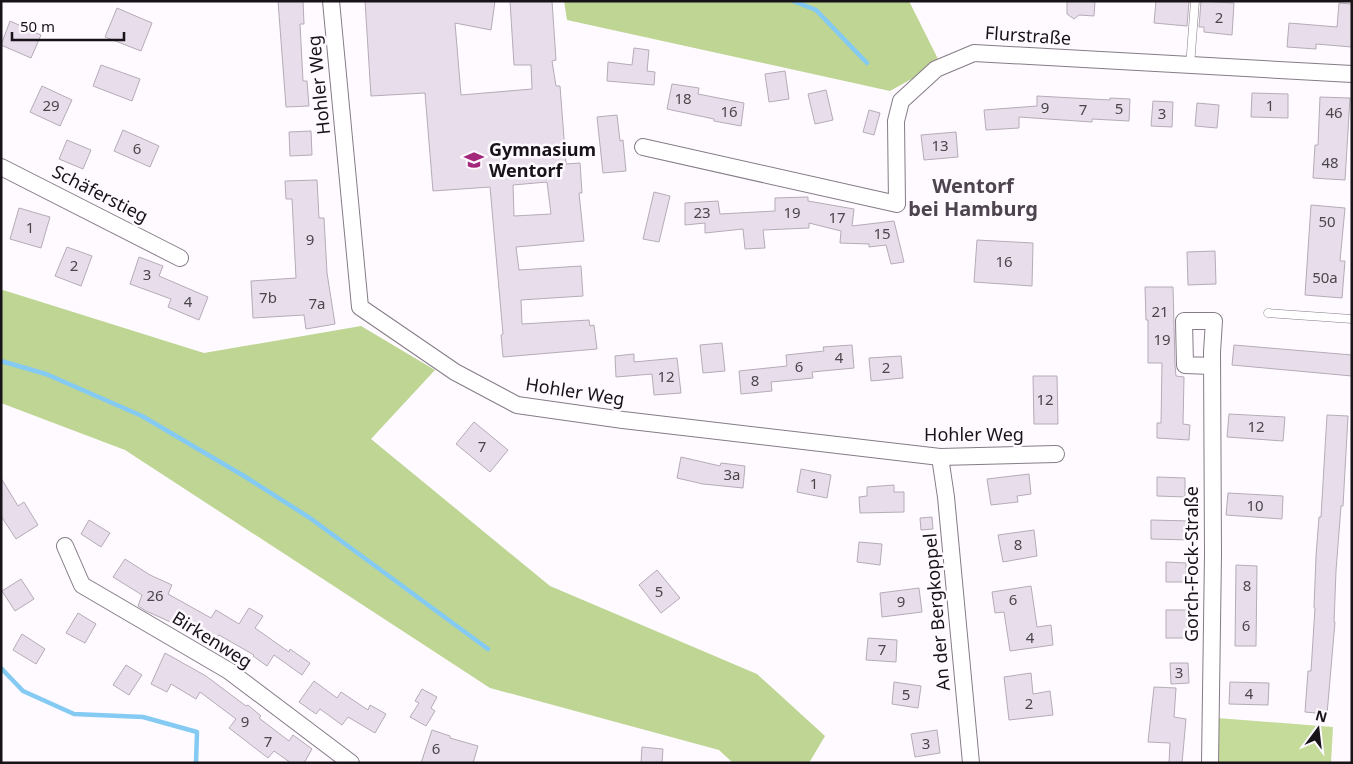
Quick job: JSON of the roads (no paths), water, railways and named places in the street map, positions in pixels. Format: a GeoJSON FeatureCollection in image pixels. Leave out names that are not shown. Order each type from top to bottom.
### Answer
{"type":"FeatureCollection","features":[{"type":"Feature","properties":{"kind":"street","name":"Hohler Weg"},"geometry":{"type":"LineString","coordinates":[[331,1],[360,307],[455,372],[517,405],[623,420],[940,457],[1056,454]]}},
{"type":"Feature","properties":{"kind":"street","name":"Flurstraße"},"geometry":{"type":"LineString","coordinates":[[643,147],[897,204],[896,121],[901,101],[936,69],[974,53],[1352,74]]}},
{"type":"Feature","properties":{"kind":"street","name":"Schäferstieg"},"geometry":{"type":"LineString","coordinates":[[1,166],[180,258]]}},
{"type":"Feature","properties":{"kind":"street","name":"Gorch-Fock-Straße"},"geometry":{"type":"LineString","coordinates":[[1210,763],[1214,554],[1212,366]]}},
{"type":"Feature","properties":{"kind":"street","name":"An der Bergkoppel"},"geometry":{"type":"LineString","coordinates":[[940,457],[946,497],[971,763]]}},
{"type":"Feature","properties":{"kind":"street","name":"Birkenweg"},"geometry":{"type":"LineString","coordinates":[[65,546],[82,586],[229,671],[351,763]]}},
{"type":"Feature","properties":{"kind":"lane"},"geometry":{"type":"LineString","coordinates":[[1190,66],[1195,1]]}},
{"type":"Feature","properties":{"kind":"lane"},"geometry":{"type":"LineString","coordinates":[[1268,313],[1352,319]]}},
{"type":"Feature","properties":{"kind":"waterway"},"geometry":{"type":"LineString","coordinates":[[793,1],[816,10],[867,63]]}},
{"type":"Feature","properties":{"kind":"waterway"},"geometry":{"type":"LineString","coordinates":[[1,361],[46,374],[142,416],[244,476],[310,518],[488,649]]}},
{"type":"Feature","properties":{"kind":"waterway"},"geometry":{"type":"LineString","coordinates":[[1,668],[23,691],[74,714],[143,717],[197,732],[196,763]]}},
{"type":"Feature","properties":{"kind":"place","name":"Gymnasium Wentorf"},"geometry":{"type":"Point","coordinates":[474,160]}},
{"type":"Feature","properties":{"kind":"district","name":"Wentorf bei Hamburg"},"geometry":{"type":"Point","coordinates":[973,198]}}]}
